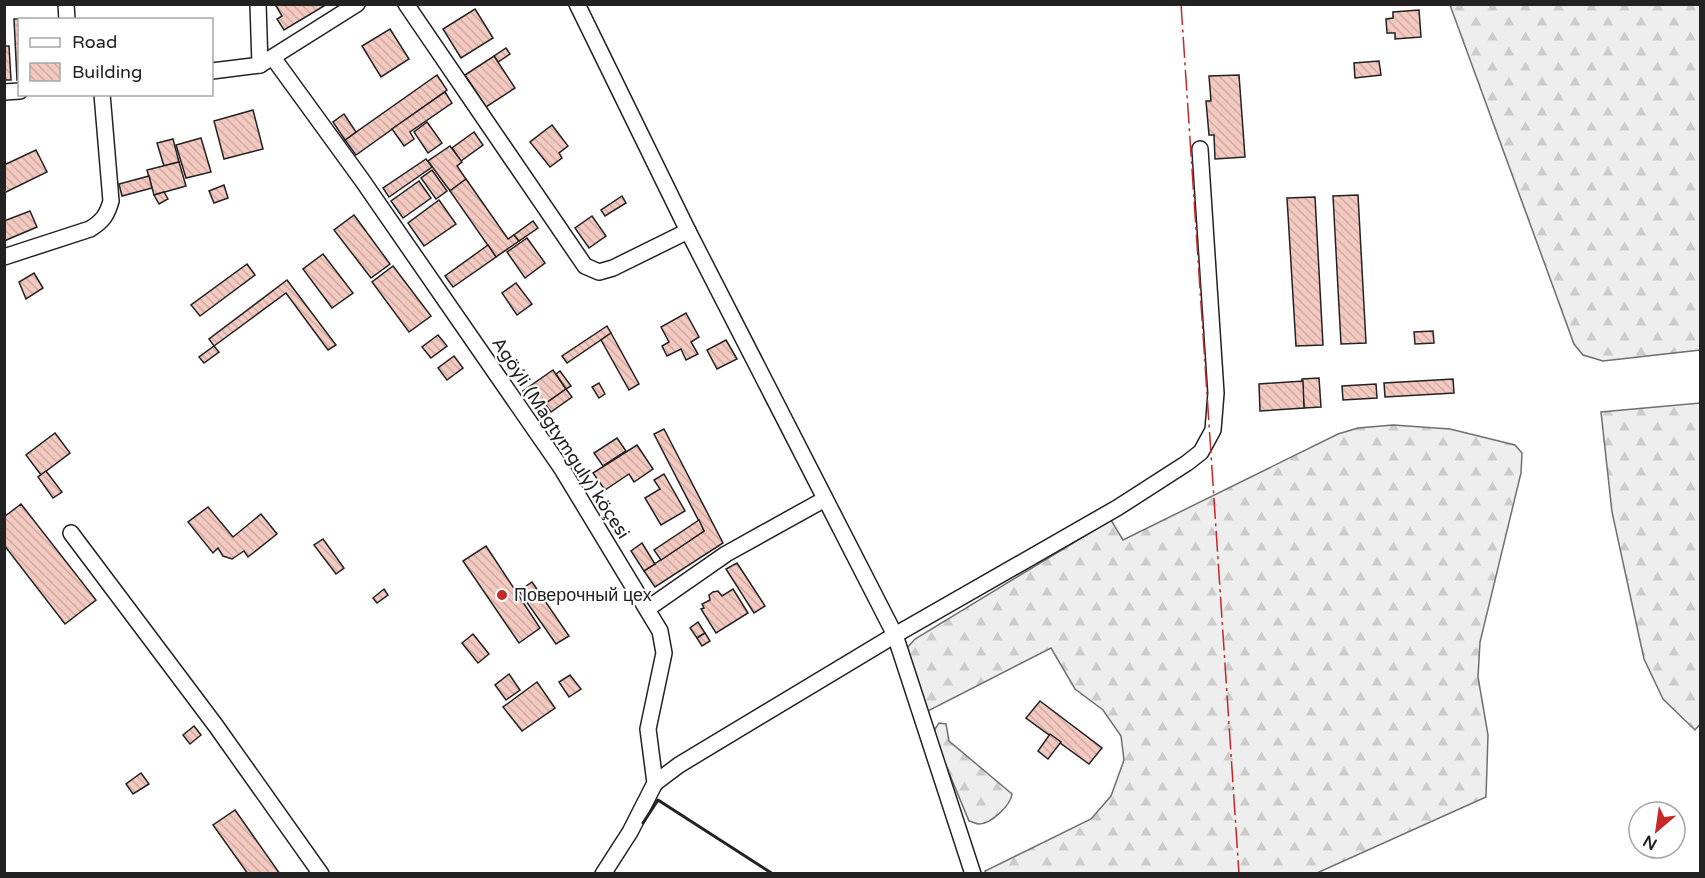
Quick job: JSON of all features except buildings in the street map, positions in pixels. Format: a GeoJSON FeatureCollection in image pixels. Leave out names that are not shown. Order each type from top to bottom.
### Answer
{"type":"FeatureCollection","features":[{"type":"Feature","properties":{"kind":"street"},"geometry":{"type":"LineString","coordinates":[[258,4],[267,62]]}},
{"type":"Feature","properties":{"kind":"street"},"geometry":{"type":"LineString","coordinates":[[213,71],[267,62],[357,4]]}},
{"type":"Feature","properties":{"kind":"street"},"geometry":{"type":"LineString","coordinates":[[406,4],[585,266],[599,272],[613,268],[688,231]]}},
{"type":"Feature","properties":{"kind":"street"},"geometry":{"type":"LineString","coordinates":[[577,4],[688,231],[895,634],[973,873]]}},
{"type":"Feature","properties":{"kind":"street","name":"Agöýli (Magtymguly) köçesi"},"geometry":{"type":"LineString","coordinates":[[267,62],[362,180],[562,469],[660,631],[664,653],[648,729],[655,783]]}},
{"type":"Feature","properties":{"kind":"street"},"geometry":{"type":"LineString","coordinates":[[4,257],[90,229],[102,222],[108,214],[111,201],[102,96]]}},
{"type":"Feature","properties":{"kind":"street"},"geometry":{"type":"LineString","coordinates":[[603,873],[630,832],[655,783],[679,765],[895,634],[1117,508],[1187,462],[1207,444],[1216,416],[1216,393],[1200,149]]}},
{"type":"Feature","properties":{"kind":"street"},"geometry":{"type":"LineString","coordinates":[[647,609],[726,555],[825,499]]}},
{"type":"Feature","properties":{"kind":"street"},"geometry":{"type":"LineString","coordinates":[[71,533],[216,726],[321,873]]}},
{"type":"Feature","properties":{"kind":"green space"},"geometry":{"type":"Polygon","coordinates":[[[1450,5],[1700,5],[1700,350],[1603,361],[1583,355],[1574,344],[1450,5]]]}},
{"type":"Feature","properties":{"kind":"green space"},"geometry":{"type":"Polygon","coordinates":[[[1700,403],[1700,724],[1695,730],[1663,699],[1644,659],[1612,512],[1601,412],[1700,403]]]}},
{"type":"Feature","properties":{"kind":"green space"},"geometry":{"type":"Polygon","coordinates":[[[1393,425],[1450,429],[1515,445],[1522,453],[1521,473],[1480,642],[1478,677],[1488,735],[1486,797],[1317,873],[986,873],[985,871],[1091,819],[1111,796],[1124,760],[1121,736],[1103,710],[1075,689],[1051,648],[928,711],[907,648],[915,639],[1111,520],[1123,540],[1338,434],[1358,428],[1393,425]]]}},
{"type":"Feature","properties":{"kind":"green space"},"geometry":{"type":"Polygon","coordinates":[[[939,723],[946,724],[949,741],[1012,794],[1004,808],[989,821],[979,824],[969,821],[935,739],[933,732],[939,723]]]}},
{"type":"Feature","properties":{"kind":"wall"},"geometry":{"type":"LineString","coordinates":[[643,823],[658,800],[773,874]]}},
{"type":"Feature","properties":{"kind":"power"},"geometry":{"type":"LineString","coordinates":[[1181,4],[1239,874]]}},
{"type":"Feature","properties":{"kind":"place","name":"Поверочный цех"},"geometry":{"type":"Point","coordinates":[502,595]}}]}
